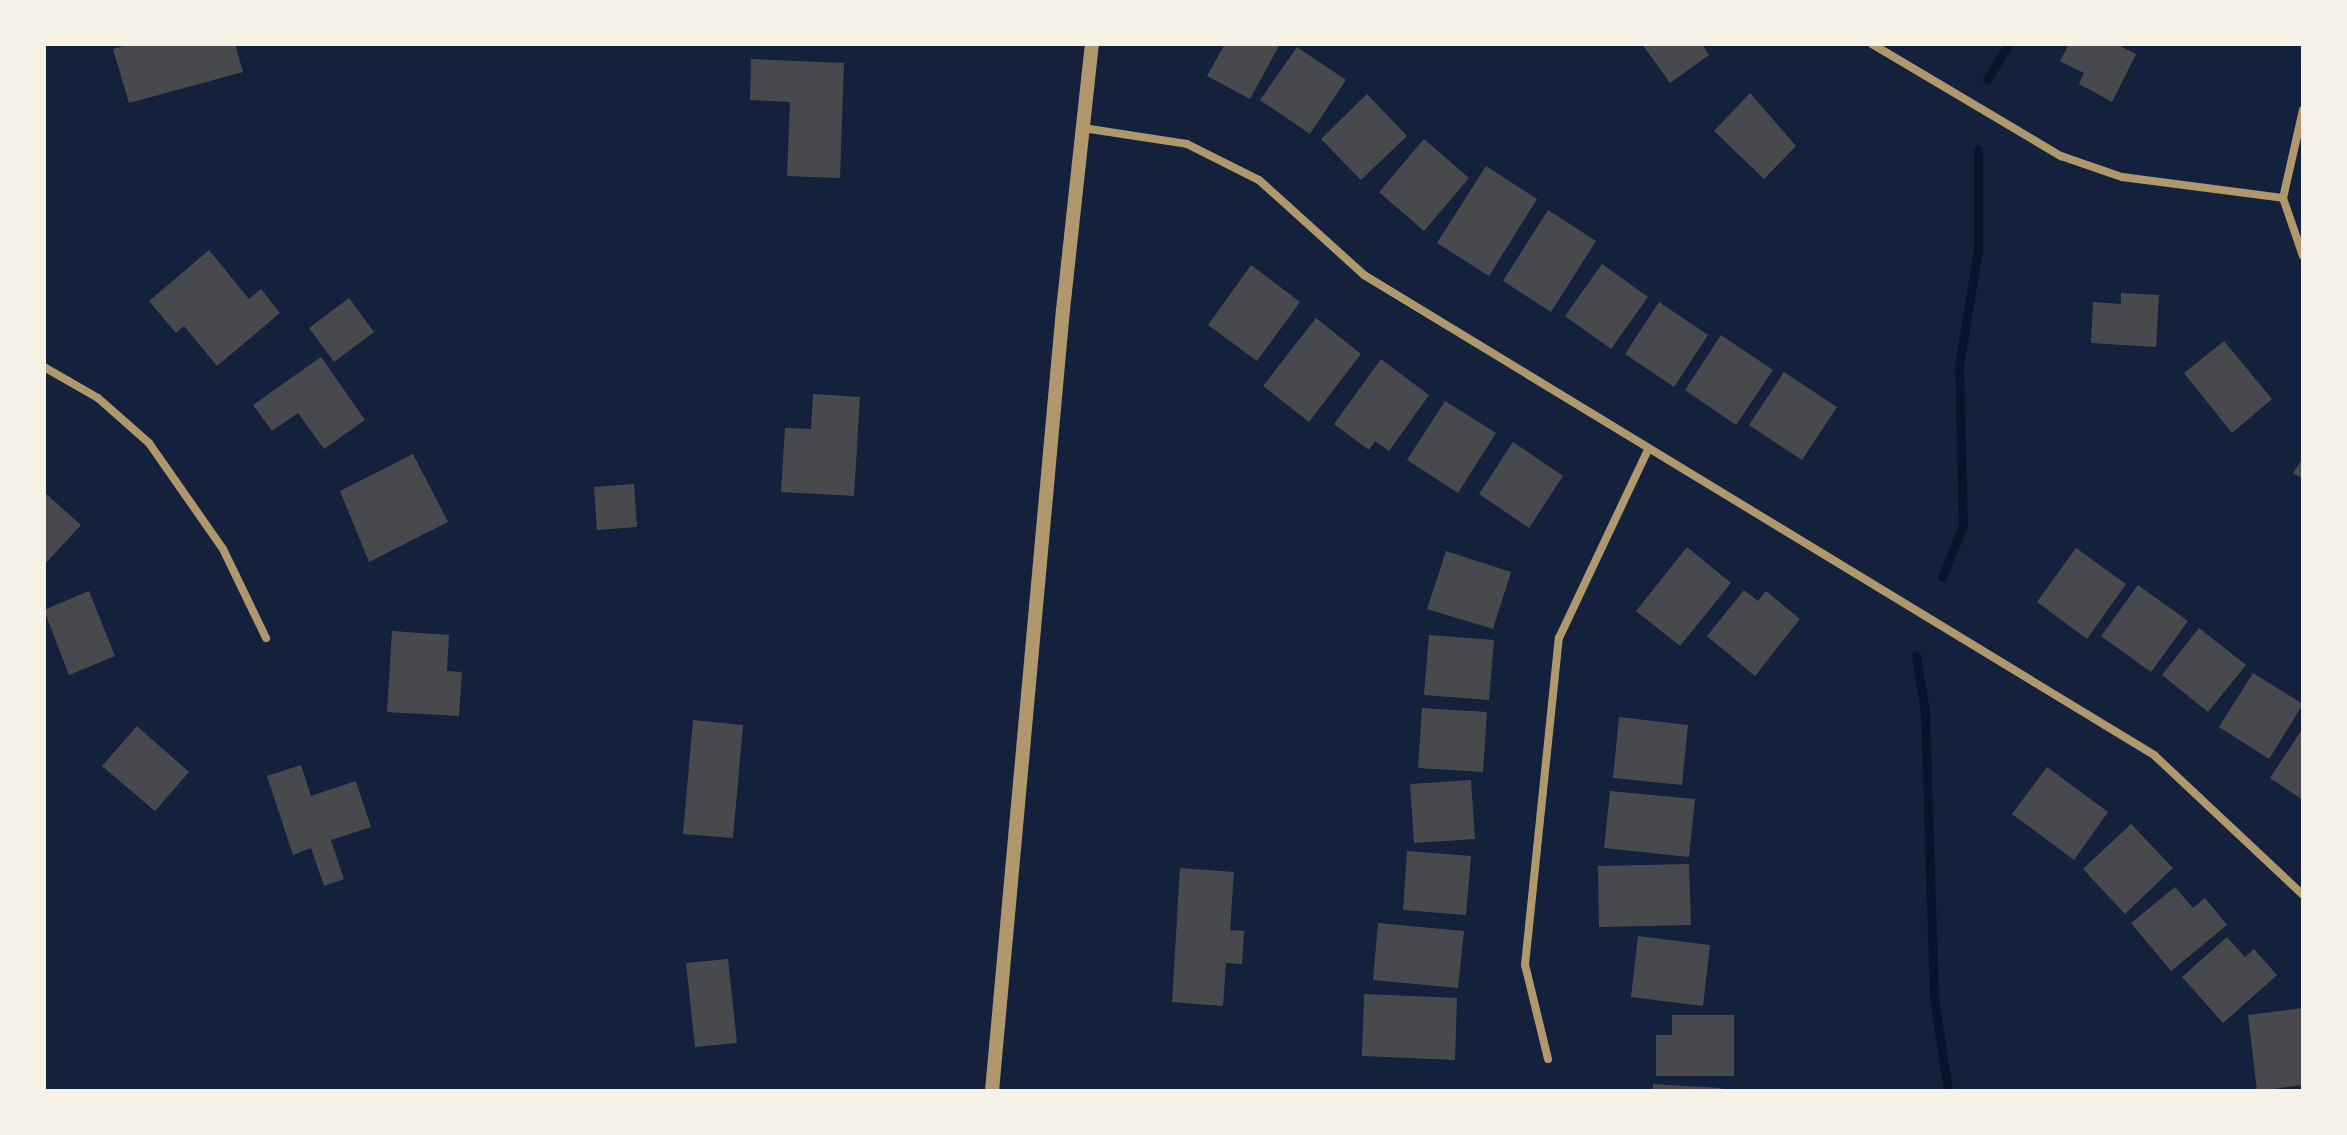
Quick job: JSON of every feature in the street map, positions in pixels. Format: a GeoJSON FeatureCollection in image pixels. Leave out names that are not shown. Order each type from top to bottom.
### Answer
{"type":"FeatureCollection","features":[{"type":"Feature","properties":{"kind":"street"},"geometry":{"type":"LineString","coordinates":[[992,1091],[1092,44]]}},
{"type":"Feature","properties":{"kind":"street"},"geometry":{"type":"LineString","coordinates":[[1872,44],[2061,156],[2122,177],[2283,198]]}},
{"type":"Feature","properties":{"kind":"street"},"geometry":{"type":"LineString","coordinates":[[2303,110],[2283,198],[2303,256]]}},
{"type":"Feature","properties":{"kind":"street"},"geometry":{"type":"LineString","coordinates":[[1083,128],[1187,144],[1259,180],[1364,275],[2154,755],[2303,895]]}},
{"type":"Feature","properties":{"kind":"street"},"geometry":{"type":"LineString","coordinates":[[44,367],[98,398],[149,443],[223,549],[266,638]]}},
{"type":"Feature","properties":{"kind":"street"},"geometry":{"type":"LineString","coordinates":[[1548,1059],[1525,965],[1559,638],[1649,448]]}},
{"type":"Feature","properties":{"kind":"building"},"geometry":{"type":"Polygon","coordinates":[[[131,44],[235,44],[243,72],[129,103],[113,49],[131,44]]]}},
{"type":"Feature","properties":{"kind":"building"},"geometry":{"type":"Polygon","coordinates":[[[1225,44],[1280,44],[1250,99],[1207,76],[1225,44]]]}},
{"type":"Feature","properties":{"kind":"building"},"geometry":{"type":"Polygon","coordinates":[[[1642,44],[1702,44],[1709,55],[1670,83],[1642,44]]]}},
{"type":"Feature","properties":{"kind":"building"},"geometry":{"type":"Polygon","coordinates":[[[2069,44],[2116,44],[2136,54],[2112,102],[2079,84],[2084,73],[2060,61],[2069,44]]]}},
{"type":"Feature","properties":{"kind":"building"},"geometry":{"type":"Polygon","coordinates":[[[1297,47],[1346,80],[1310,134],[1260,100],[1297,47]]]}},
{"type":"Feature","properties":{"kind":"building"},"geometry":{"type":"Polygon","coordinates":[[[751,59],[844,63],[840,178],[787,176],[790,102],[750,100],[751,59]]]}},
{"type":"Feature","properties":{"kind":"building"},"geometry":{"type":"Polygon","coordinates":[[[1750,93],[1796,146],[1764,179],[1714,131],[1750,93]]]}},
{"type":"Feature","properties":{"kind":"building"},"geometry":{"type":"Polygon","coordinates":[[[1367,94],[1407,136],[1361,180],[1321,139],[1367,94]]]}},
{"type":"Feature","properties":{"kind":"building"},"geometry":{"type":"Polygon","coordinates":[[[1424,139],[1469,178],[1424,231],[1379,192],[1424,139]]]}},
{"type":"Feature","properties":{"kind":"building"},"geometry":{"type":"Polygon","coordinates":[[[1486,166],[1537,199],[1489,276],[1437,243],[1486,166]]]}},
{"type":"Feature","properties":{"kind":"building"},"geometry":{"type":"Polygon","coordinates":[[[1548,210],[1596,241],[1551,312],[1503,281],[1548,210]]]}},
{"type":"Feature","properties":{"kind":"building"},"geometry":{"type":"Polygon","coordinates":[[[209,250],[249,299],[261,289],[280,313],[217,366],[184,326],[176,333],[149,301],[209,250]]]}},
{"type":"Feature","properties":{"kind":"building"},"geometry":{"type":"Polygon","coordinates":[[[1602,264],[1648,297],[1611,349],[1565,316],[1602,264]]]}},
{"type":"Feature","properties":{"kind":"building"},"geometry":{"type":"Polygon","coordinates":[[[1251,265],[1300,302],[1257,361],[1208,325],[1251,265]]]}},
{"type":"Feature","properties":{"kind":"building"},"geometry":{"type":"Polygon","coordinates":[[[2121,293],[2159,295],[2156,347],[2091,343],[2093,302],[2121,304],[2121,293]]]}},
{"type":"Feature","properties":{"kind":"building"},"geometry":{"type":"Polygon","coordinates":[[[349,298],[374,332],[334,362],[309,328],[349,298]]]}},
{"type":"Feature","properties":{"kind":"building"},"geometry":{"type":"Polygon","coordinates":[[[1659,302],[1708,335],[1674,387],[1625,354],[1659,302]]]}},
{"type":"Feature","properties":{"kind":"building"},"geometry":{"type":"Polygon","coordinates":[[[1316,318],[1361,354],[1309,422],[1263,386],[1316,318]]]}},
{"type":"Feature","properties":{"kind":"building"},"geometry":{"type":"Polygon","coordinates":[[[1721,335],[1773,370],[1736,425],[1685,390],[1721,335]]]}},
{"type":"Feature","properties":{"kind":"building"},"geometry":{"type":"Polygon","coordinates":[[[2224,341],[2272,399],[2232,433],[2184,373],[2224,341]]]}},
{"type":"Feature","properties":{"kind":"building"},"geometry":{"type":"Polygon","coordinates":[[[321,357],[365,420],[324,449],[298,413],[272,431],[253,405],[321,357]]]}},
{"type":"Feature","properties":{"kind":"building"},"geometry":{"type":"Polygon","coordinates":[[[1381,359],[1429,395],[1389,451],[1375,441],[1369,450],[1334,424],[1381,359]]]}},
{"type":"Feature","properties":{"kind":"building"},"geometry":{"type":"Polygon","coordinates":[[[1784,372],[1837,407],[1802,460],[1749,425],[1784,372]]]}},
{"type":"Feature","properties":{"kind":"building"},"geometry":{"type":"Polygon","coordinates":[[[813,394],[860,397],[854,496],[781,492],[785,428],[811,429],[813,394]]]}},
{"type":"Feature","properties":{"kind":"building"},"geometry":{"type":"Polygon","coordinates":[[[1445,401],[1496,433],[1458,493],[1407,460],[1445,401]]]}},
{"type":"Feature","properties":{"kind":"building"},"geometry":{"type":"Polygon","coordinates":[[[1513,442],[1563,476],[1529,528],[1479,494],[1513,442]]]}},
{"type":"Feature","properties":{"kind":"building"},"geometry":{"type":"Polygon","coordinates":[[[413,454],[448,522],[369,562],[340,491],[413,454]]]}},
{"type":"Feature","properties":{"kind":"building"},"geometry":{"type":"Polygon","coordinates":[[[2303,458],[2303,479],[2293,473],[2303,458]]]}},
{"type":"Feature","properties":{"kind":"building"},"geometry":{"type":"Polygon","coordinates":[[[634,484],[637,527],[597,530],[594,487],[634,484]]]}},
{"type":"Feature","properties":{"kind":"building"},"geometry":{"type":"Polygon","coordinates":[[[44,492],[81,525],[44,565],[44,492]]]}},
{"type":"Feature","properties":{"kind":"building"},"geometry":{"type":"Polygon","coordinates":[[[1687,547],[1731,583],[1680,646],[1636,611],[1687,547]]]}},
{"type":"Feature","properties":{"kind":"building"},"geometry":{"type":"Polygon","coordinates":[[[2076,548],[2126,584],[2087,639],[2037,602],[2076,548]]]}},
{"type":"Feature","properties":{"kind":"building"},"geometry":{"type":"Polygon","coordinates":[[[1446,551],[1511,572],[1493,629],[1427,609],[1446,551]]]}},
{"type":"Feature","properties":{"kind":"building"},"geometry":{"type":"Polygon","coordinates":[[[2138,585],[2188,621],[2151,672],[2101,636],[2138,585]]]}},
{"type":"Feature","properties":{"kind":"building"},"geometry":{"type":"Polygon","coordinates":[[[1744,590],[1758,601],[1766,591],[1800,619],[1755,676],[1707,636],[1744,590]]]}},
{"type":"Feature","properties":{"kind":"building"},"geometry":{"type":"Polygon","coordinates":[[[89,591],[115,656],[69,675],[44,610],[89,591]]]}},
{"type":"Feature","properties":{"kind":"building"},"geometry":{"type":"Polygon","coordinates":[[[2199,628],[2246,665],[2208,712],[2162,675],[2199,628]]]}},
{"type":"Feature","properties":{"kind":"building"},"geometry":{"type":"Polygon","coordinates":[[[392,631],[449,635],[447,671],[462,672],[459,716],[387,712],[392,631]]]}},
{"type":"Feature","properties":{"kind":"building"},"geometry":{"type":"Polygon","coordinates":[[[1429,635],[1494,640],[1489,700],[1424,695],[1429,635]]]}},
{"type":"Feature","properties":{"kind":"building"},"geometry":{"type":"Polygon","coordinates":[[[2253,673],[2303,704],[2269,759],[2219,727],[2253,673]]]}},
{"type":"Feature","properties":{"kind":"building"},"geometry":{"type":"Polygon","coordinates":[[[1422,708],[1487,712],[1483,772],[1418,768],[1422,708]]]}},
{"type":"Feature","properties":{"kind":"building"},"geometry":{"type":"Polygon","coordinates":[[[1619,717],[1688,725],[1682,785],[1613,778],[1619,717]]]}},
{"type":"Feature","properties":{"kind":"building"},"geometry":{"type":"Polygon","coordinates":[[[693,720],[743,725],[733,838],[683,834],[693,720]]]}},
{"type":"Feature","properties":{"kind":"building"},"geometry":{"type":"Polygon","coordinates":[[[137,726],[189,772],[155,811],[102,766],[137,726]]]}},
{"type":"Feature","properties":{"kind":"building"},"geometry":{"type":"Polygon","coordinates":[[[2303,728],[2303,800],[2270,778],[2303,728]]]}},
{"type":"Feature","properties":{"kind":"building"},"geometry":{"type":"Polygon","coordinates":[[[301,765],[311,796],[356,781],[371,827],[331,840],[344,879],[324,886],[311,848],[293,855],[267,776],[301,765]]]}},
{"type":"Feature","properties":{"kind":"building"},"geometry":{"type":"Polygon","coordinates":[[[2047,767],[2108,812],[2074,860],[2012,814],[2047,767]]]}},
{"type":"Feature","properties":{"kind":"building"},"geometry":{"type":"Polygon","coordinates":[[[1471,780],[1475,839],[1414,843],[1410,784],[1471,780]]]}},
{"type":"Feature","properties":{"kind":"building"},"geometry":{"type":"Polygon","coordinates":[[[1610,791],[1695,799],[1689,857],[1604,848],[1610,791]]]}},
{"type":"Feature","properties":{"kind":"building"},"geometry":{"type":"Polygon","coordinates":[[[2131,824],[2173,868],[2125,914],[2083,869],[2131,824]]]}},
{"type":"Feature","properties":{"kind":"building"},"geometry":{"type":"Polygon","coordinates":[[[1407,851],[1471,856],[1466,915],[1403,910],[1407,851]]]}},
{"type":"Feature","properties":{"kind":"building"},"geometry":{"type":"Polygon","coordinates":[[[1689,864],[1691,925],[1599,927],[1598,866],[1689,864]]]}},
{"type":"Feature","properties":{"kind":"building"},"geometry":{"type":"Polygon","coordinates":[[[1180,868],[1234,872],[1230,930],[1244,931],[1242,964],[1226,963],[1223,1006],[1172,1002],[1180,868]]]}},
{"type":"Feature","properties":{"kind":"building"},"geometry":{"type":"Polygon","coordinates":[[[2175,887],[2193,908],[2205,898],[2227,925],[2171,971],[2131,923],[2175,887]]]}},
{"type":"Feature","properties":{"kind":"building"},"geometry":{"type":"Polygon","coordinates":[[[1378,923],[1464,931],[1458,988],[1373,980],[1378,923]]]}},
{"type":"Feature","properties":{"kind":"building"},"geometry":{"type":"Polygon","coordinates":[[[1638,936],[1710,945],[1703,1006],[1631,997],[1638,936]]]}},
{"type":"Feature","properties":{"kind":"building"},"geometry":{"type":"Polygon","coordinates":[[[2227,937],[2245,957],[2254,949],[2277,975],[2223,1023],[2182,977],[2227,937]]]}},
{"type":"Feature","properties":{"kind":"building"},"geometry":{"type":"Polygon","coordinates":[[[728,959],[737,1043],[695,1047],[686,963],[728,959]]]}},
{"type":"Feature","properties":{"kind":"building"},"geometry":{"type":"Polygon","coordinates":[[[1364,994],[1457,998],[1455,1060],[1362,1056],[1364,994]]]}},
{"type":"Feature","properties":{"kind":"building"},"geometry":{"type":"Polygon","coordinates":[[[2303,1008],[2303,1085],[2257,1091],[2248,1015],[2303,1008]]]}},
{"type":"Feature","properties":{"kind":"building"},"geometry":{"type":"Polygon","coordinates":[[[1672,1015],[1734,1015],[1734,1076],[1656,1076],[1656,1035],[1672,1035],[1672,1015]]]}},
{"type":"Feature","properties":{"kind":"building"},"geometry":{"type":"Polygon","coordinates":[[[1653,1084],[1721,1088],[1721,1091],[1653,1091],[1653,1084]]]}},
{"type":"Feature","properties":{"kind":"waterway"},"geometry":{"type":"LineString","coordinates":[[1987,79],[2009,44]]}},
{"type":"Feature","properties":{"kind":"waterway"},"geometry":{"type":"LineString","coordinates":[[1942,577],[1963,526],[1959,366],[1978,250],[1978,149]]}},
{"type":"Feature","properties":{"kind":"waterway"},"geometry":{"type":"LineString","coordinates":[[1916,655],[1925,712],[1934,998],[1948,1091]]}}]}
